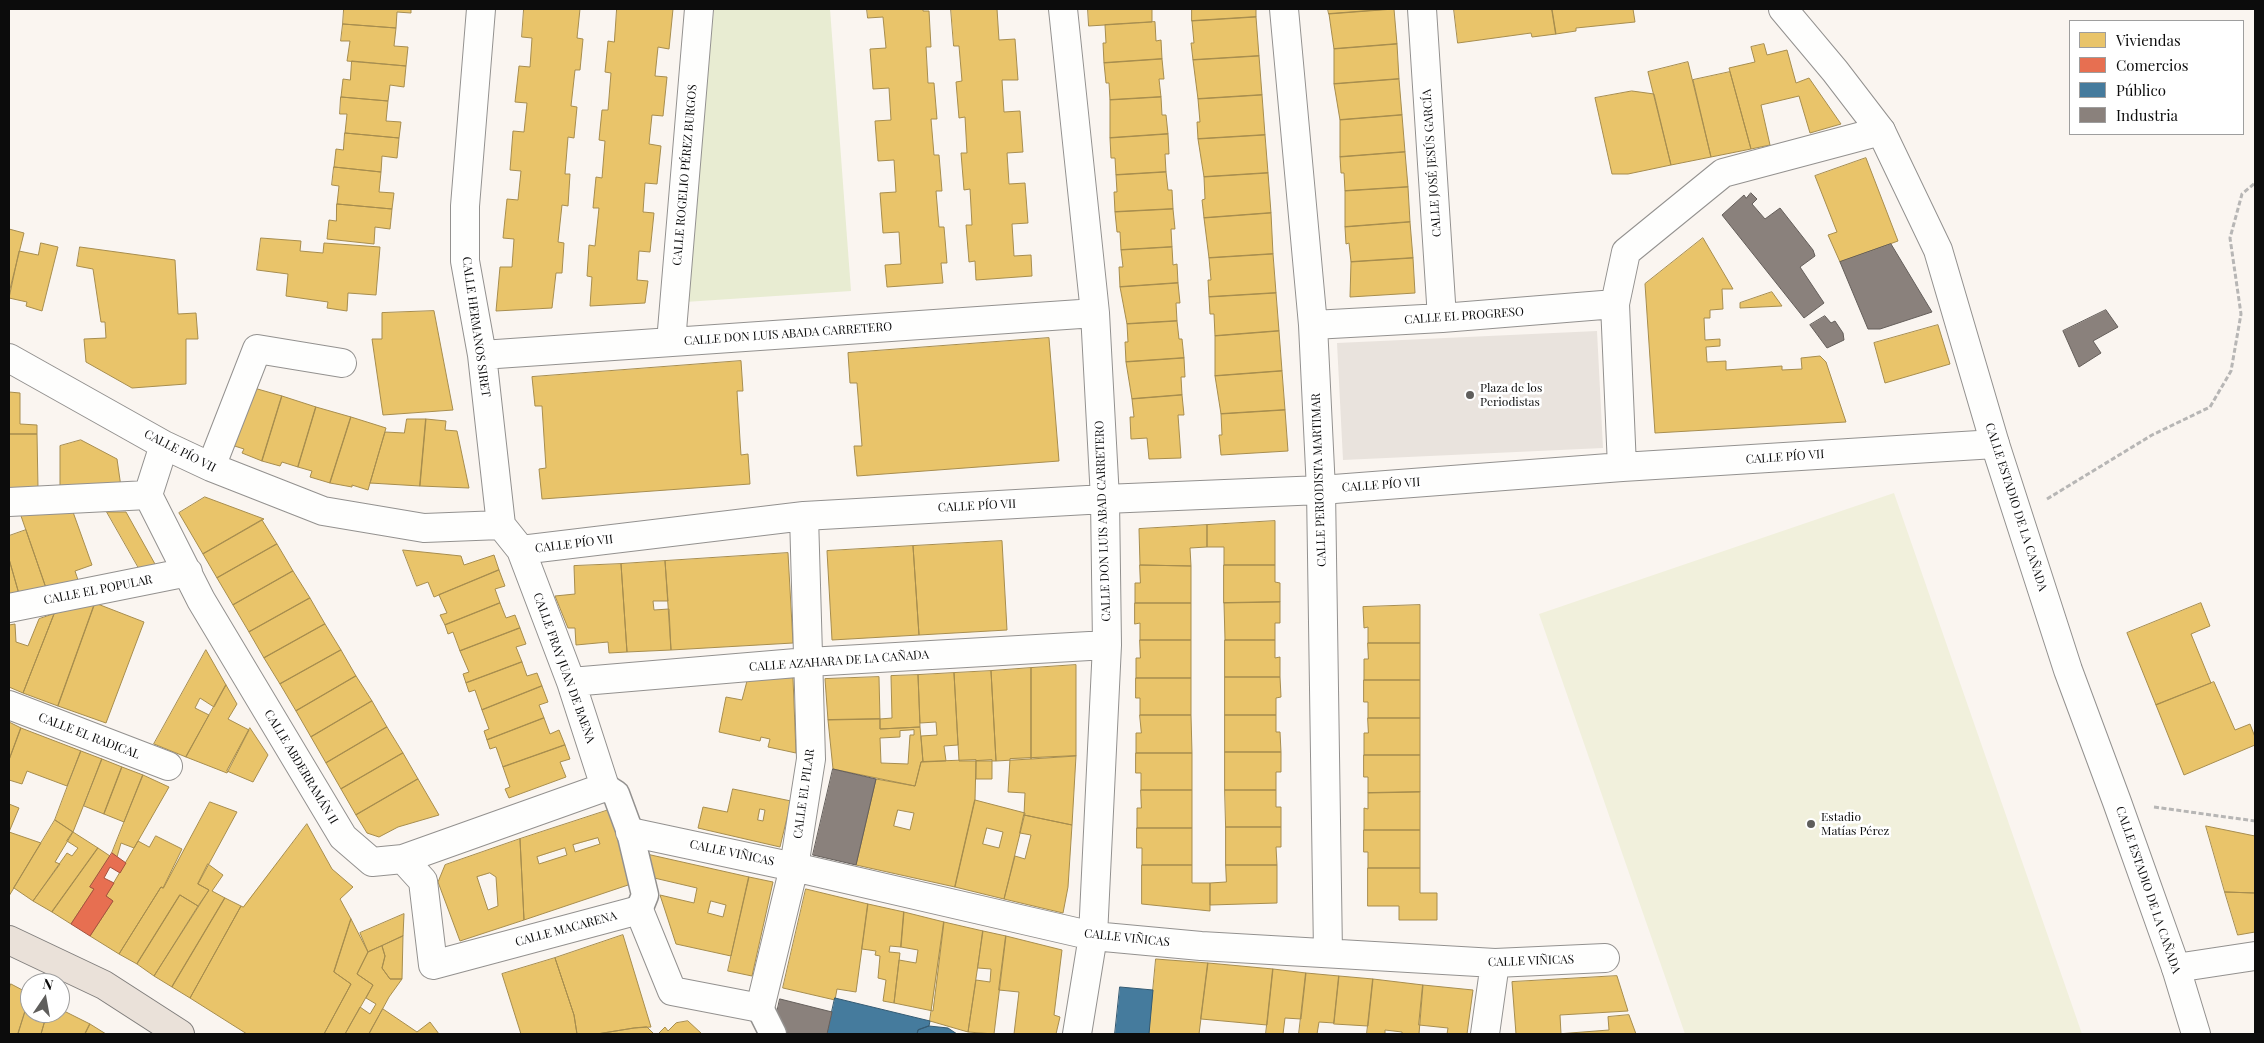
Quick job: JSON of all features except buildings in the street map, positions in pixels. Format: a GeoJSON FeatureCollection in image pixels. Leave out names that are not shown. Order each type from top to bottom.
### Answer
{"type":"FeatureCollection","features":[{"type":"Feature","properties":{"kind":"main road"},"geometry":{"type":"LineString","coordinates":[[9,940],[104,985],[180,1034]]}},
{"type":"Feature","properties":{"kind":"street","name":"CALLE HERMANOS SIRET"},"geometry":{"type":"LineString","coordinates":[[481,9],[465,206],[465,261],[482,355],[501,525]]}},
{"type":"Feature","properties":{"kind":"street","name":"CALLE ROGELIO PÉREZ BURGOS"},"geometry":{"type":"LineString","coordinates":[[671,342],[699,9]]}},
{"type":"Feature","properties":{"kind":"street","name":"CALLE DON LUIS ABAD CARRETERO"},"geometry":{"type":"LineString","coordinates":[[1063,9],[1095,313],[1105,498],[1106,645],[1092,936],[1077,1034]]}},
{"type":"Feature","properties":{"kind":"street","name":"CALLE PERIODISTA MARTIMAR"},"geometry":{"type":"LineString","coordinates":[[1284,9],[1313,325],[1321,490],[1328,953]]}},
{"type":"Feature","properties":{"kind":"street","name":"CALLE JOSÉ JESÚS GARCÍA"},"geometry":{"type":"LineString","coordinates":[[1422,9],[1442,318]]}},
{"type":"Feature","properties":{"kind":"street","name":"CALLE ESTADIO DE LA CAÑADA"},"geometry":{"type":"LineString","coordinates":[[1783,9],[1836,71],[1881,131],[1938,250],[1995,444],[2068,670],[2176,968],[2196,1034]]}},
{"type":"Feature","properties":{"kind":"street"},"geometry":{"type":"LineString","coordinates":[[1622,466],[1615,304],[1626,252],[1723,173],[1881,131]]}},
{"type":"Feature","properties":{"kind":"street","name":"CALLE EL PROGRESO"},"geometry":{"type":"LineString","coordinates":[[1313,325],[1442,318],[1615,304]]}},
{"type":"Feature","properties":{"kind":"street","name":"CALLE DON LUIS ABADA CARRETERO"},"geometry":{"type":"LineString","coordinates":[[482,355],[1095,313]]}},
{"type":"Feature","properties":{"kind":"street"},"geometry":{"type":"LineString","coordinates":[[211,467],[257,349],[342,363]]}},
{"type":"Feature","properties":{"kind":"street","name":"CALLE PÍO VII"},"geometry":{"type":"LineString","coordinates":[[9,358],[164,445],[211,467],[323,511],[424,528],[501,525],[521,550],[804,516],[1105,498],[1321,490],[1622,466],[1995,444]]}},
{"type":"Feature","properties":{"kind":"street"},"geometry":{"type":"LineString","coordinates":[[9,502],[148,495],[164,445]]}},
{"type":"Feature","properties":{"kind":"street","name":"CALLE ABDERRAMÁN II"},"geometry":{"type":"LineString","coordinates":[[148,495],[201,600],[343,837],[372,862],[403,859],[605,787]]}},
{"type":"Feature","properties":{"kind":"street","name":"CALLE EL PILAR"},"geometry":{"type":"LineString","coordinates":[[760,1008],[794,866],[811,759],[804,516]]}},
{"type":"Feature","properties":{"kind":"street","name":"CALLE FRAY JUAN DE BAENA"},"geometry":{"type":"LineString","coordinates":[[521,550],[571,682],[605,787]]}},
{"type":"Feature","properties":{"kind":"street","name":"CALLE EL POPULAR"},"geometry":{"type":"LineString","coordinates":[[9,608],[188,572]]}},
{"type":"Feature","properties":{"kind":"street","name":"CALLE AZAHARA DE LA CAÑADA"},"geometry":{"type":"LineString","coordinates":[[571,682],[808,662],[1106,645]]}},
{"type":"Feature","properties":{"kind":"street","name":"CALLE EL RADICAL"},"geometry":{"type":"LineString","coordinates":[[9,705],[168,766]]}},
{"type":"Feature","properties":{"kind":"street"},"geometry":{"type":"LineString","coordinates":[[605,787],[616,794],[630,832],[645,895],[639,910],[672,991],[760,1008],[773,1034]]}},
{"type":"Feature","properties":{"kind":"street","name":"CALLE VIÑICAS"},"geometry":{"type":"LineString","coordinates":[[630,832],[794,866],[1092,936],[1202,946],[1495,963],[1605,958]]}},
{"type":"Feature","properties":{"kind":"street","name":"CALLE MACARENA"},"geometry":{"type":"LineString","coordinates":[[403,859],[423,882],[433,965],[639,910]]}},
{"type":"Feature","properties":{"kind":"street"},"geometry":{"type":"LineString","coordinates":[[2176,968],[2255,956]]}},
{"type":"Feature","properties":{"kind":"street"},"geometry":{"type":"LineString","coordinates":[[1486,1034],[1495,963]]}},
{"type":"Feature","properties":{"kind":"path"},"geometry":{"type":"LineString","coordinates":[[2019,517],[2152,435],[2210,407],[2231,371],[2241,314],[2230,238],[2242,194],[2255,183]]}},
{"type":"Feature","properties":{"kind":"path"},"geometry":{"type":"LineString","coordinates":[[2117,802],[2255,821]]}},
{"type":"Feature","properties":{"kind":"green space"},"geometry":{"type":"Polygon","coordinates":[[[714,9],[830,9],[851,291],[685,302],[714,9]]]}},
{"type":"Feature","properties":{"kind":"green space","name":"Estadio Matías Pérez"},"geometry":{"type":"Polygon","coordinates":[[[1894,493],[2082,1034],[1685,1034],[1539,614],[1894,493]]]}},
{"type":"Feature","properties":{"kind":"shaded area","name":"Plaza de los Periodistas"},"geometry":{"type":"Polygon","coordinates":[[[1597,331],[1603,448],[1343,460],[1337,343],[1597,331]]]}},
{"type":"Feature","properties":{"kind":"place","name":"Plaza de los Periodistas"},"geometry":{"type":"Point","coordinates":[1470,395]}},
{"type":"Feature","properties":{"kind":"place","name":"Estadio Matías Pérez"},"geometry":{"type":"Point","coordinates":[1811,824]}}]}
